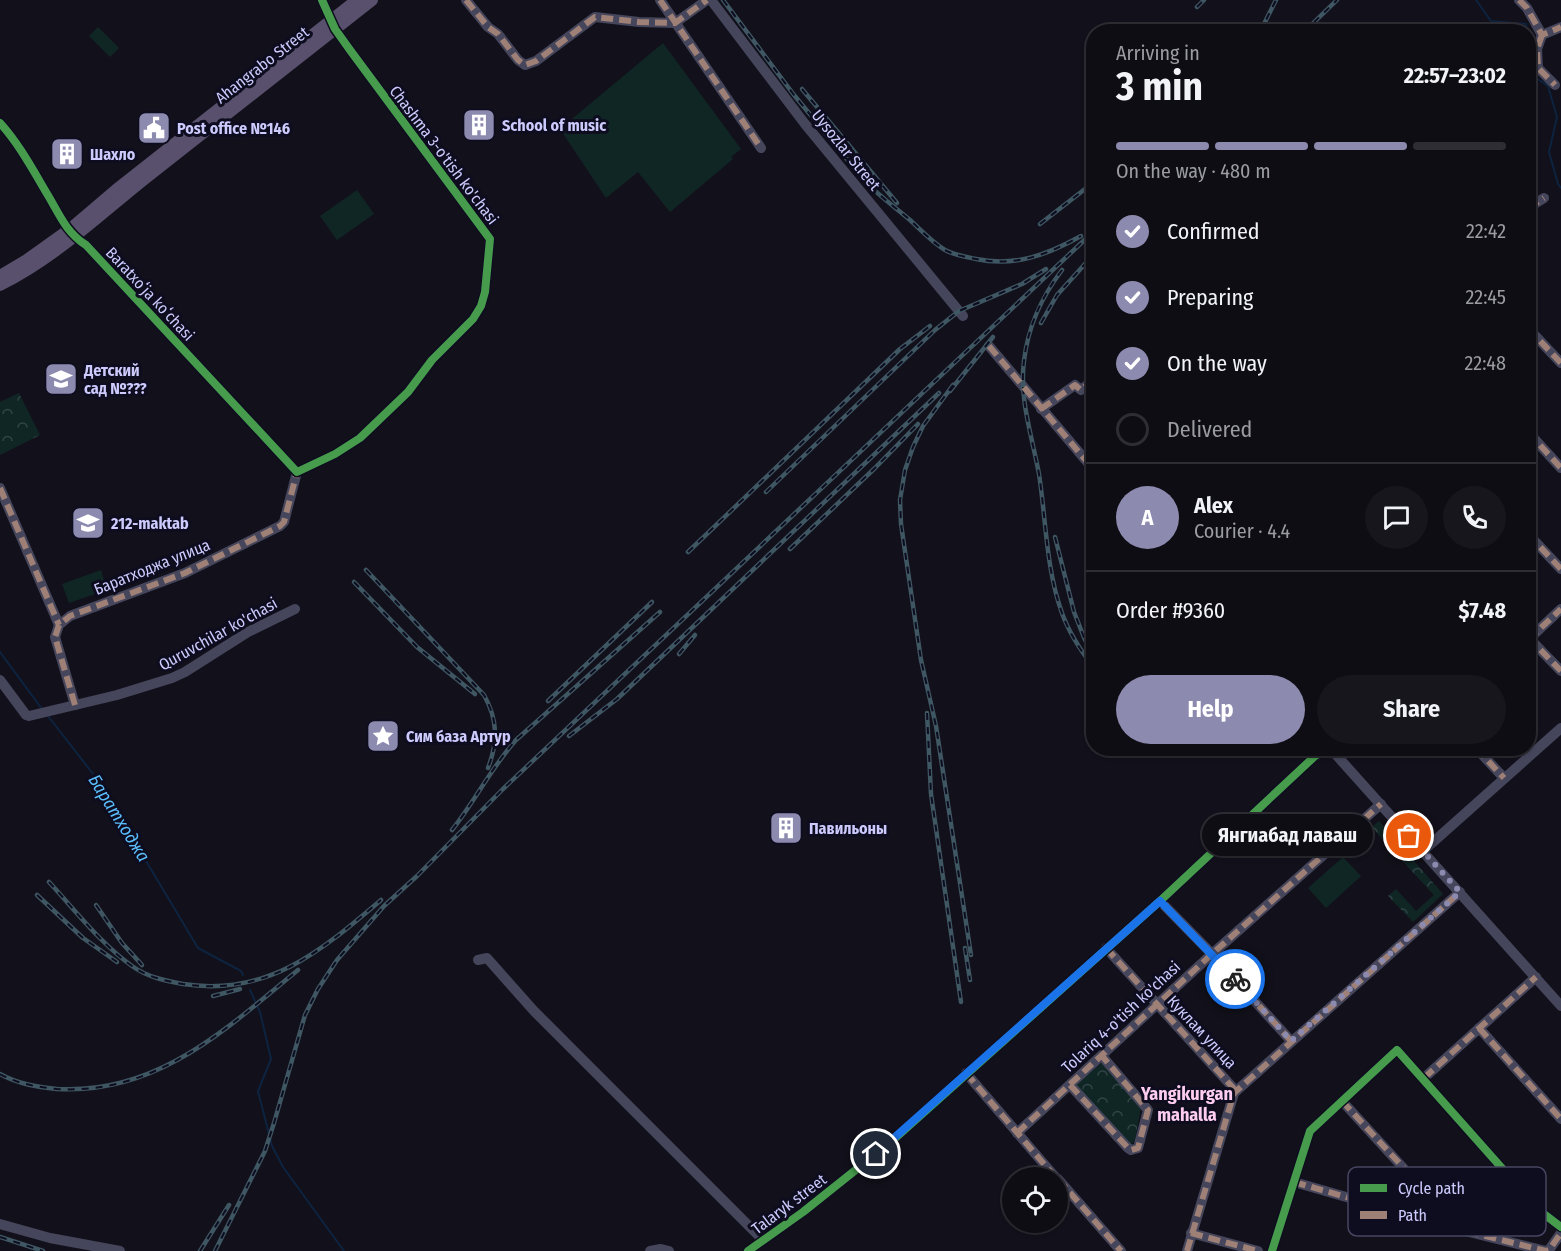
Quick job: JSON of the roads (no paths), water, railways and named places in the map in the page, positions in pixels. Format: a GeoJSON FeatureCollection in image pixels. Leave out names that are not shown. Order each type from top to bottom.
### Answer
{"type":"FeatureCollection","features":[{"type":"Feature","properties":{"kind":"main road","name":"Ahangrabo Street"},"geometry":{"type":"LineString","coordinates":[[0,285],[28,270],[144,174],[333,24],[357,0]]}},
{"type":"Feature","properties":{"kind":"main road","name":"Ahangrabo Street"},"geometry":{"type":"LineString","coordinates":[[333,24],[372,0]]}},
{"type":"Feature","properties":{"kind":"main road","name":"Ahangrabo Street"},"geometry":{"type":"LineString","coordinates":[[0,276],[72,234]]}},
{"type":"Feature","properties":{"kind":"street","name":"Chashma 3-o'tish ko'chasi"},"geometry":{"type":"LineString","coordinates":[[297,472],[336,454],[360,438],[408,392],[432,360],[473,319],[481,306],[485,292],[490,239],[333,24],[322,0]]}},
{"type":"Feature","properties":{"kind":"street"},"geometry":{"type":"LineString","coordinates":[[466,0],[488,27],[498,34],[518,60],[525,65],[536,62],[595,17],[675,23],[709,0]]}},
{"type":"Feature","properties":{"kind":"street"},"geometry":{"type":"LineString","coordinates":[[660,0],[761,148]]}},
{"type":"Feature","properties":{"kind":"street","name":"Uysozlar Street"},"geometry":{"type":"LineString","coordinates":[[709,0],[805,124],[963,316]]}},
{"type":"Feature","properties":{"kind":"street"},"geometry":{"type":"LineString","coordinates":[[1519,0],[1527,8],[1536,24]]}},
{"type":"Feature","properties":{"kind":"street"},"geometry":{"type":"LineString","coordinates":[[1536,24],[1542,35]]}},
{"type":"Feature","properties":{"kind":"street"},"geometry":{"type":"LineString","coordinates":[[1555,85],[1538,68],[1537,49],[1542,35],[1561,27]]}},
{"type":"Feature","properties":{"kind":"street","name":"Baratxoʻja koʻchasi"},"geometry":{"type":"LineString","coordinates":[[0,123],[21,150],[61,221],[72,234],[95,254],[297,472]]}},
{"type":"Feature","properties":{"kind":"street"},"geometry":{"type":"LineString","coordinates":[[1536,203],[1544,198]]}},
{"type":"Feature","properties":{"kind":"street"},"geometry":{"type":"LineString","coordinates":[[1536,336],[1561,363]]}},
{"type":"Feature","properties":{"kind":"street"},"geometry":{"type":"LineString","coordinates":[[989,346],[1086,461]]}},
{"type":"Feature","properties":{"kind":"street"},"geometry":{"type":"LineString","coordinates":[[1041,409],[1075,385],[1081,390],[1086,386]]}},
{"type":"Feature","properties":{"kind":"street"},"geometry":{"type":"LineString","coordinates":[[1536,441],[1561,468]]}},
{"type":"Feature","properties":{"kind":"street","name":"Баратходжа улица"},"geometry":{"type":"LineString","coordinates":[[59,625],[70,616],[185,573],[280,526],[284,522],[297,472]]}},
{"type":"Feature","properties":{"kind":"street"},"geometry":{"type":"LineString","coordinates":[[0,488],[59,625],[55,637],[75,705]]}},
{"type":"Feature","properties":{"kind":"street"},"geometry":{"type":"LineString","coordinates":[[1536,542],[1561,569]]}},
{"type":"Feature","properties":{"kind":"street","name":"Quruvchilar ko'chasi"},"geometry":{"type":"LineString","coordinates":[[0,680],[27,715],[139,690],[185,672],[248,632],[295,609]]}},
{"type":"Feature","properties":{"kind":"street"},"geometry":{"type":"LineString","coordinates":[[1536,632],[1561,609]]}},
{"type":"Feature","properties":{"kind":"street"},"geometry":{"type":"LineString","coordinates":[[1536,646],[1561,671]]}},
{"type":"Feature","properties":{"kind":"street"},"geometry":{"type":"LineString","coordinates":[[1536,750],[1561,728]]}},
{"type":"Feature","properties":{"kind":"street","name":"Talaryk street"},"geometry":{"type":"LineString","coordinates":[[748,1251],[803,1212],[892,1141],[1160,901],[1315,756]]}},
{"type":"Feature","properties":{"kind":"street"},"geometry":{"type":"LineString","coordinates":[[1337,756],[1561,1006]]}},
{"type":"Feature","properties":{"kind":"street"},"geometry":{"type":"LineString","coordinates":[[1483,756],[1504,778]]}},
{"type":"Feature","properties":{"kind":"street"},"geometry":{"type":"LineString","coordinates":[[1423,851],[1529,756]]}},
{"type":"Feature","properties":{"kind":"street","name":"Tolariq 4-o'tish ko'chasi"},"geometry":{"type":"LineString","coordinates":[[1017,1133],[1212,954],[1381,804]]}},
{"type":"Feature","properties":{"kind":"street"},"geometry":{"type":"LineString","coordinates":[[1236,1091],[1460,892]]}},
{"type":"Feature","properties":{"kind":"street"},"geometry":{"type":"LineString","coordinates":[[1160,901],[1291,1041]]}},
{"type":"Feature","properties":{"kind":"street","name":"Куклам улица"},"geometry":{"type":"LineString","coordinates":[[1106,948],[1236,1091],[1187,1251]]}},
{"type":"Feature","properties":{"kind":"street"},"geometry":{"type":"LineString","coordinates":[[478,960],[487,957],[534,1011],[763,1240]]}},
{"type":"Feature","properties":{"kind":"street"},"geometry":{"type":"LineString","coordinates":[[1424,1078],[1536,977]]}},
{"type":"Feature","properties":{"kind":"street"},"geometry":{"type":"LineString","coordinates":[[1479,1028],[1561,1119]]}},
{"type":"Feature","properties":{"kind":"street"},"geometry":{"type":"LineString","coordinates":[[1272,1251],[1310,1131],[1397,1050],[1502,1167]]}},
{"type":"Feature","properties":{"kind":"street"},"geometry":{"type":"LineString","coordinates":[[1070,1085],[1128,1148],[1131,1150],[1138,1148],[1148,1110],[1102,1056]]}},
{"type":"Feature","properties":{"kind":"street"},"geometry":{"type":"LineString","coordinates":[[966,1073],[1047,1167]]}},
{"type":"Feature","properties":{"kind":"street"},"geometry":{"type":"LineString","coordinates":[[1342,1101],[1403,1167]]}},
{"type":"Feature","properties":{"kind":"street"},"geometry":{"type":"LineString","coordinates":[[1294,1182],[1348,1198]]}},
{"type":"Feature","properties":{"kind":"street"},"geometry":{"type":"LineString","coordinates":[[1068,1191],[1121,1251]]}},
{"type":"Feature","properties":{"kind":"street"},"geometry":{"type":"LineString","coordinates":[[1546,1216],[1561,1227]]}},
{"type":"Feature","properties":{"kind":"street"},"geometry":{"type":"LineString","coordinates":[[0,1224],[50,1238],[120,1251]]}},
{"type":"Feature","properties":{"kind":"street"},"geometry":{"type":"LineString","coordinates":[[1191,1233],[1258,1251]]}},
{"type":"Feature","properties":{"kind":"street"},"geometry":{"type":"LineString","coordinates":[[1486,1236],[1548,1251],[1561,1233]]}},
{"type":"Feature","properties":{"kind":"street"},"geometry":{"type":"LineString","coordinates":[[650,1251],[661,1249],[669,1251]]}},
{"type":"Feature","properties":{"kind":"waterway"},"geometry":{"type":"LineString","coordinates":[[1476,0],[1491,21],[1526,24]]}},
{"type":"Feature","properties":{"kind":"waterway"},"geometry":{"type":"LineString","coordinates":[[1536,78],[1548,86],[1557,117],[1549,152],[1561,188]]}},
{"type":"Feature","properties":{"kind":"waterway","name":"Баратходжа"},"geometry":{"type":"LineString","coordinates":[[0,652],[42,709]]}},
{"type":"Feature","properties":{"kind":"waterway","name":"Баратходжа"},"geometry":{"type":"LineString","coordinates":[[48,716],[97,779],[198,948],[241,971],[243,975]]}},
{"type":"Feature","properties":{"kind":"waterway","name":"Баратходжа"},"geometry":{"type":"LineString","coordinates":[[250,990],[260,1012],[271,1059],[258,1091],[272,1146],[283,1167],[344,1251]]}},
{"type":"Feature","properties":{"kind":"railway"},"geometry":{"type":"LineString","coordinates":[[723,0],[794,95],[865,181],[945,250],[960,256],[990,261],[1017,260],[1043,254],[1081,236]]}},
{"type":"Feature","properties":{"kind":"railway"},"geometry":{"type":"LineString","coordinates":[[1197,7],[1204,0]]}},
{"type":"Feature","properties":{"kind":"railway"},"geometry":{"type":"LineString","coordinates":[[1264,24],[1276,0]]}},
{"type":"Feature","properties":{"kind":"railway"},"geometry":{"type":"LineString","coordinates":[[1312,24],[1337,0]]}},
{"type":"Feature","properties":{"kind":"railway"},"geometry":{"type":"LineString","coordinates":[[802,89],[897,203]]}},
{"type":"Feature","properties":{"kind":"railway"},"geometry":{"type":"LineString","coordinates":[[1040,224],[1086,188]]}},
{"type":"Feature","properties":{"kind":"railway"},"geometry":{"type":"LineString","coordinates":[[215,1251],[265,1151],[305,1015],[318,989],[337,960],[384,906],[503,789],[1086,239]]}},
{"type":"Feature","properties":{"kind":"railway"},"geometry":{"type":"LineString","coordinates":[[1041,323],[1057,295],[1086,263]]}},
{"type":"Feature","properties":{"kind":"railway"},"geometry":{"type":"LineString","coordinates":[[766,492],[935,330],[959,311],[1022,284],[1046,269]]}},
{"type":"Feature","properties":{"kind":"railway"},"geometry":{"type":"LineString","coordinates":[[1062,270],[1048,291],[1032,324],[1024,361],[1023,389],[1039,474],[1050,562],[1057,596],[1072,635],[1086,657]]}},
{"type":"Feature","properties":{"kind":"railway"},"geometry":{"type":"LineString","coordinates":[[688,552],[900,349],[930,326]]}},
{"type":"Feature","properties":{"kind":"railway"},"geometry":{"type":"LineString","coordinates":[[950,391],[993,337]]}},
{"type":"Feature","properties":{"kind":"railway"},"geometry":{"type":"LineString","coordinates":[[953,385],[923,426],[913,447],[905,470],[900,500],[901,524],[921,660],[936,726],[971,955]]}},
{"type":"Feature","properties":{"kind":"railway"},"geometry":{"type":"LineString","coordinates":[[569,736],[617,699],[939,393]]}},
{"type":"Feature","properties":{"kind":"railway"},"geometry":{"type":"LineString","coordinates":[[790,549],[918,424]]}},
{"type":"Feature","properties":{"kind":"railway"},"geometry":{"type":"LineString","coordinates":[[1055,537],[1074,612],[1085,640]]}},
{"type":"Feature","properties":{"kind":"railway"},"geometry":{"type":"LineString","coordinates":[[366,570],[484,695],[492,713],[495,731],[494,749],[488,768]]}},
{"type":"Feature","properties":{"kind":"railway"},"geometry":{"type":"LineString","coordinates":[[354,582],[417,647],[475,694]]}},
{"type":"Feature","properties":{"kind":"railway"},"geometry":{"type":"LineString","coordinates":[[548,701],[652,602]]}},
{"type":"Feature","properties":{"kind":"railway"},"geometry":{"type":"LineString","coordinates":[[452,830],[516,740],[660,612]]}},
{"type":"Feature","properties":{"kind":"railway"},"geometry":{"type":"LineString","coordinates":[[679,654],[695,635]]}},
{"type":"Feature","properties":{"kind":"railway"},"geometry":{"type":"LineString","coordinates":[[927,713],[931,794],[961,1002]]}},
{"type":"Feature","properties":{"kind":"railway"},"geometry":{"type":"LineString","coordinates":[[49,882],[99,937],[138,970],[150,976],[183,984],[213,986],[241,984],[267,977],[291,966],[337,936],[381,900]]}},
{"type":"Feature","properties":{"kind":"railway"},"geometry":{"type":"LineString","coordinates":[[37,895],[83,938],[117,962]]}},
{"type":"Feature","properties":{"kind":"railway"},"geometry":{"type":"LineString","coordinates":[[96,905],[122,943],[142,965]]}},
{"type":"Feature","properties":{"kind":"railway"},"geometry":{"type":"LineString","coordinates":[[965,948],[970,980]]}},
{"type":"Feature","properties":{"kind":"railway"},"geometry":{"type":"LineString","coordinates":[[0,1074],[28,1084],[57,1089],[93,1088],[127,1081],[158,1070],[188,1054],[244,1014],[298,970]]}},
{"type":"Feature","properties":{"kind":"railway"},"geometry":{"type":"LineString","coordinates":[[213,996],[240,989]]}},
{"type":"Feature","properties":{"kind":"railway"},"geometry":{"type":"LineString","coordinates":[[200,1251],[229,1205]]}},
{"type":"Feature","properties":{"kind":"railway"},"geometry":{"type":"LineString","coordinates":[[0,1237],[43,1251]]}},
{"type":"Feature","properties":{"kind":"place","name":"School of music"},"geometry":{"type":"Point","coordinates":[479,125]}},
{"type":"Feature","properties":{"kind":"place","name":"Post office №146"},"geometry":{"type":"Point","coordinates":[154,128]}},
{"type":"Feature","properties":{"kind":"place","name":"Шахло"},"geometry":{"type":"Point","coordinates":[67,154]}},
{"type":"Feature","properties":{"kind":"place","name":"Детский сад №???"},"geometry":{"type":"Point","coordinates":[61,379]}},
{"type":"Feature","properties":{"kind":"place","name":"212-maktab"},"geometry":{"type":"Point","coordinates":[88,523]}},
{"type":"Feature","properties":{"kind":"place","name":"Сим база Артур"},"geometry":{"type":"Point","coordinates":[383,736]}},
{"type":"Feature","properties":{"kind":"place","name":"Павильоны"},"geometry":{"type":"Point","coordinates":[786,828]}},
{"type":"Feature","properties":{"kind":"place","name":"Янгиабад лаваш"},"geometry":{"type":"Point","coordinates":[1409,836]}},
{"type":"Feature","properties":{"kind":"district","name":"Yangikurgan mahalla"},"geometry":{"type":"Point","coordinates":[1187,1104]}}]}
